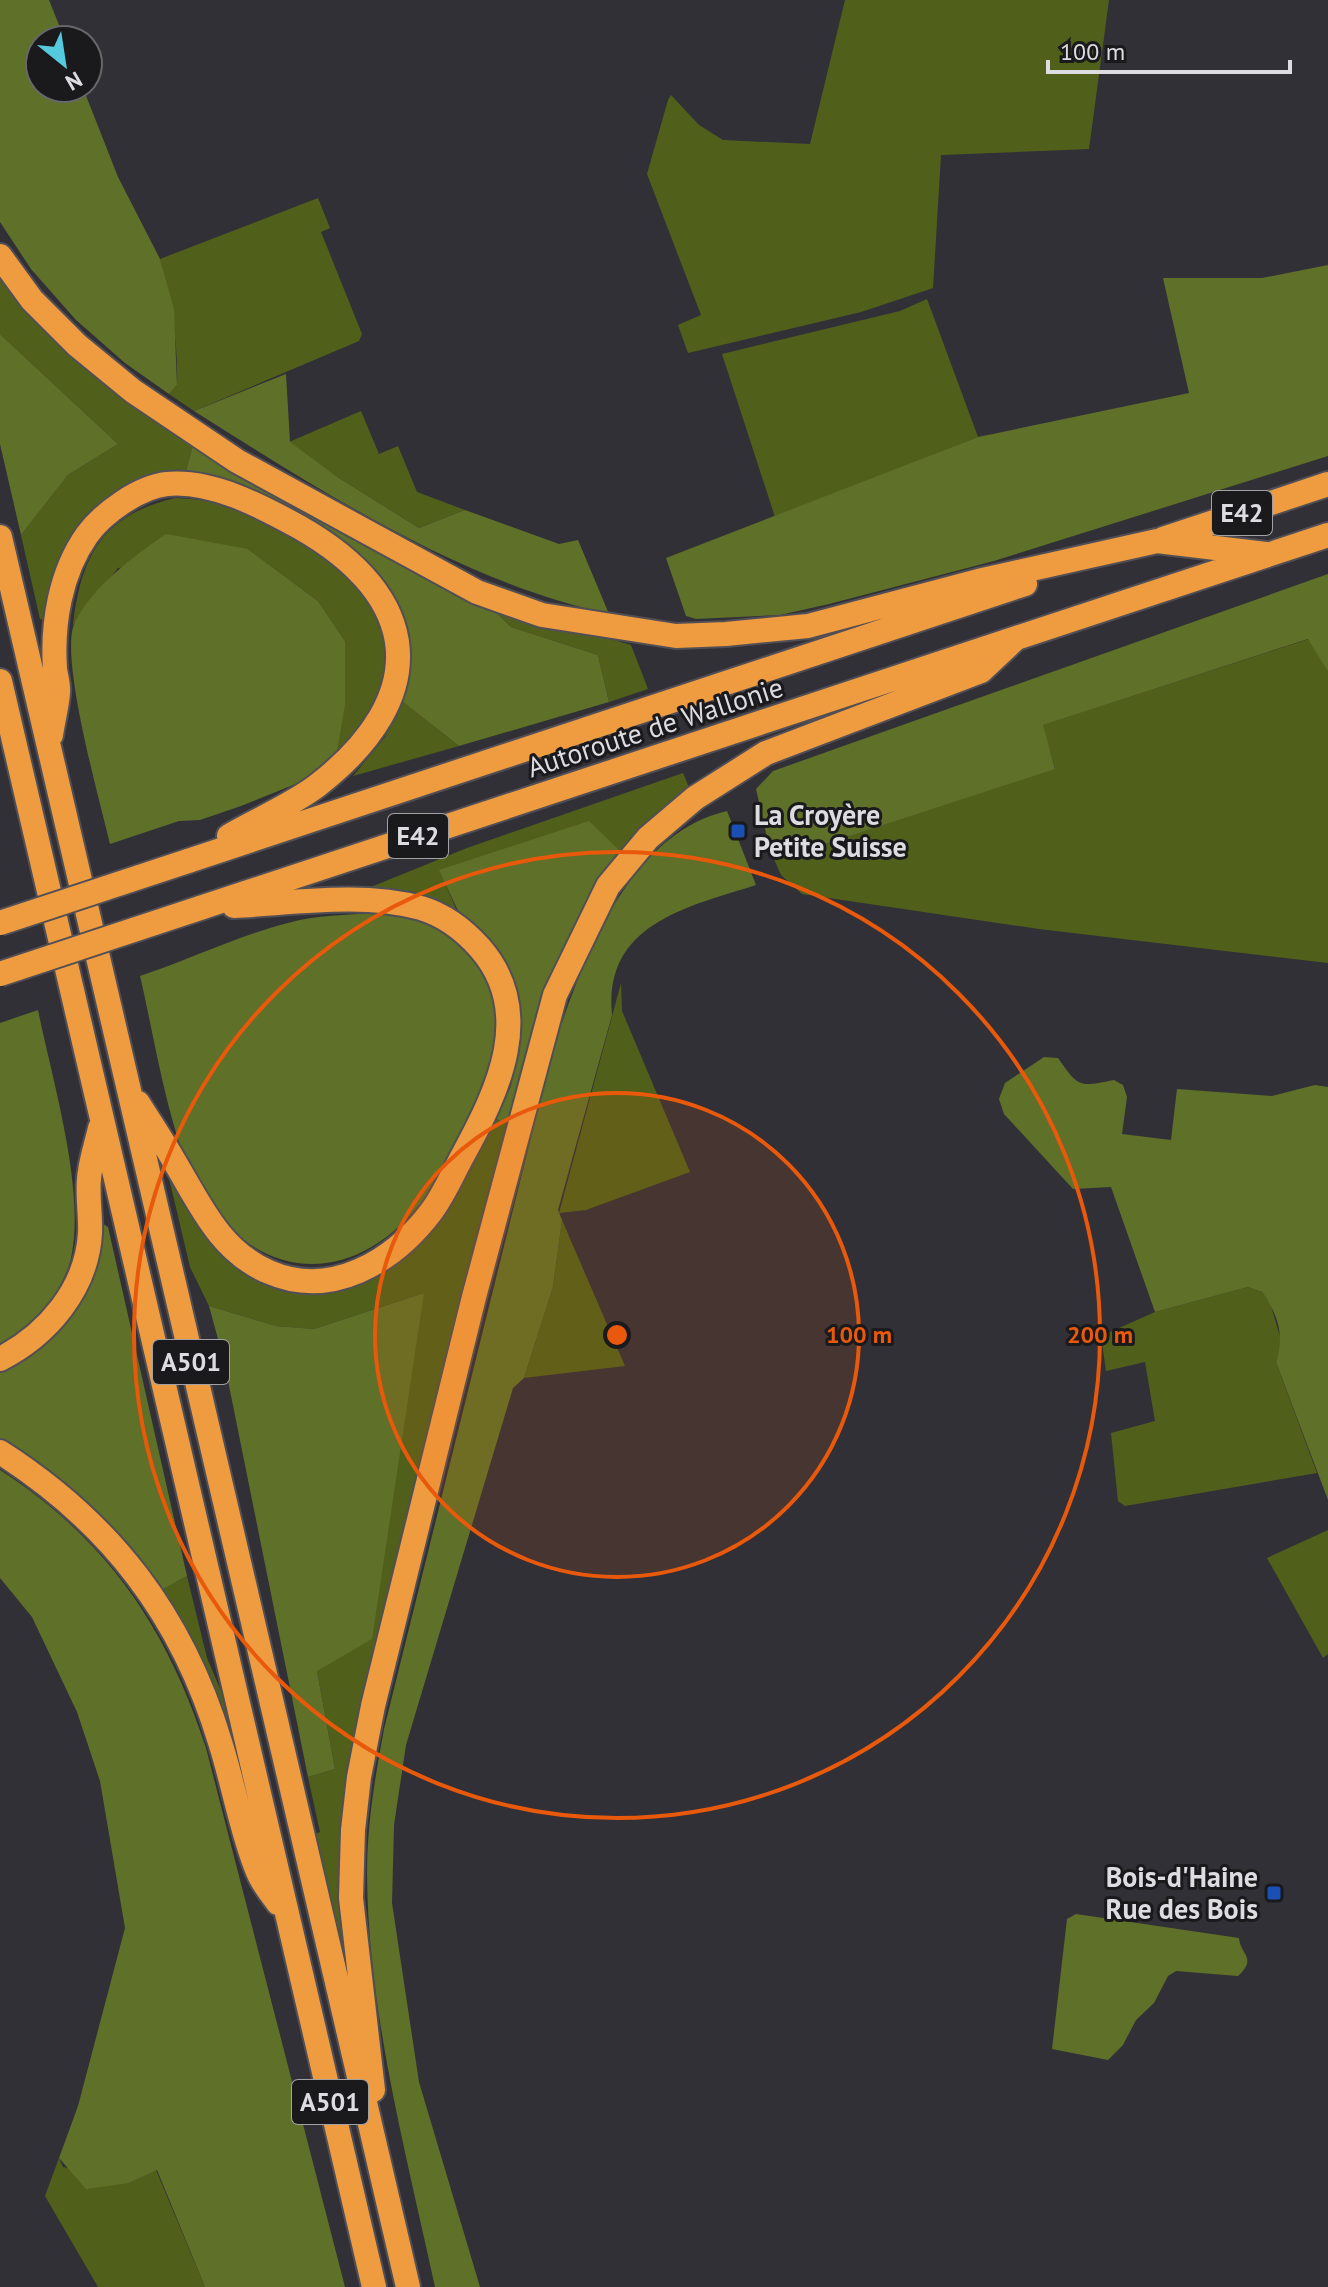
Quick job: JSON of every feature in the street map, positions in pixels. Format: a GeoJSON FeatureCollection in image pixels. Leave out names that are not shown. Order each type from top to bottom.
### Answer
{"type":"FeatureCollection","features":[{"type":"Feature","properties":{"kind":"highway"},"geometry":{"type":"LineString","coordinates":[[0,256],[32,300],[77,345],[133,391],[237,461],[477,592],[542,615],[676,636],[726,634],[808,626],[978,581],[1157,541],[1266,554]]}},
{"type":"Feature","properties":{"kind":"highway"},"geometry":{"type":"LineString","coordinates":[[49,745],[58,691],[56,613],[78,548],[96,524],[116,508],[164,484],[198,487],[267,510],[345,557],[380,594],[392,622],[398,664],[386,706],[359,748],[316,786],[188,861]]}},
{"type":"Feature","properties":{"kind":"highway","name":"Autoroute de Wallonie"},"geometry":{"type":"LineString","coordinates":[[0,923],[1328,484]]}},
{"type":"Feature","properties":{"kind":"highway","name":"Autoroute de Wallonie"},"geometry":{"type":"LineString","coordinates":[[0,974],[1328,535]]}},
{"type":"Feature","properties":{"kind":"highway","name":"A501"},"geometry":{"type":"LineString","coordinates":[[0,537],[408,2287]]}},
{"type":"Feature","properties":{"kind":"highway"},"geometry":{"type":"LineString","coordinates":[[367,2115],[375,2081],[358,1975],[351,1898],[359,1777],[373,1706],[463,1342],[555,995],[608,886],[648,838],[695,798],[766,753],[981,671],[1014,640]]}},
{"type":"Feature","properties":{"kind":"highway","name":"A501"},"geometry":{"type":"LineString","coordinates":[[0,681],[374,2287]]}},
{"type":"Feature","properties":{"kind":"highway"},"geometry":{"type":"LineString","coordinates":[[0,745],[22,775]]}},
{"type":"Feature","properties":{"kind":"highway"},"geometry":{"type":"LineString","coordinates":[[126,1085],[215,1231],[250,1262],[270,1273],[298,1280],[345,1278],[396,1250],[432,1211],[493,1100],[506,1058],[510,1023],[506,998],[488,957],[448,920],[422,908],[379,901],[200,908]]}},
{"type":"Feature","properties":{"kind":"highway"},"geometry":{"type":"LineString","coordinates":[[0,1359],[24,1346],[50,1325],[71,1293],[90,1236],[89,1173],[102,1122]]}},
{"type":"Feature","properties":{"kind":"highway"},"geometry":{"type":"LineString","coordinates":[[0,1452],[29,1470],[80,1512],[127,1560],[164,1613],[191,1663],[213,1719],[258,1873],[287,1917]]}},
{"type":"Feature","properties":{"kind":"green space"},"geometry":{"type":"Polygon","coordinates":[[[0,0],[49,0],[59,24],[24,24],[24,104],[89,104],[118,177],[160,259],[174,309],[177,385],[169,394],[125,363],[76,320],[31,269],[0,222],[0,0]]]}},
{"type":"Feature","properties":{"kind":"green space"},"geometry":{"type":"Polygon","coordinates":[[[845,0],[1109,0],[1089,149],[941,155],[933,288],[861,312],[688,353],[678,325],[701,315],[647,174],[668,100],[671,95],[699,125],[723,140],[810,144],[845,0]]]}},
{"type":"Feature","properties":{"kind":"green space"},"geometry":{"type":"Polygon","coordinates":[[[318,198],[330,228],[321,232],[362,334],[359,341],[194,411],[169,394],[177,385],[175,337],[160,259],[318,198]]]}},
{"type":"Feature","properties":{"kind":"green space"},"geometry":{"type":"Polygon","coordinates":[[[1328,265],[1328,456],[994,561],[829,604],[780,615],[696,619],[686,616],[666,558],[978,437],[1189,393],[1163,278],[1262,278],[1328,265]]]}},
{"type":"Feature","properties":{"kind":"green space"},"geometry":{"type":"Polygon","coordinates":[[[0,267],[193,444],[185,475],[123,492],[49,621],[40,619],[21,535],[68,475],[118,444],[0,334],[0,267]]]}},
{"type":"Feature","properties":{"kind":"green space"},"geometry":{"type":"Polygon","coordinates":[[[927,299],[978,437],[775,517],[722,354],[900,311],[927,299]]]}},
{"type":"Feature","properties":{"kind":"green space"},"geometry":{"type":"Polygon","coordinates":[[[0,334],[118,444],[68,475],[21,535],[0,444],[0,334]]]}},
{"type":"Feature","properties":{"kind":"green space"},"geometry":{"type":"Polygon","coordinates":[[[286,374],[290,442],[339,478],[419,528],[465,510],[559,544],[578,540],[609,614],[553,599],[446,557],[342,502],[194,411],[286,374]]]}},
{"type":"Feature","properties":{"kind":"green space"},"geometry":{"type":"Polygon","coordinates":[[[361,411],[379,454],[398,446],[417,492],[465,510],[419,528],[339,478],[289,442],[361,411]]]}},
{"type":"Feature","properties":{"kind":"green space"},"geometry":{"type":"Polygon","coordinates":[[[193,444],[485,602],[511,627],[598,655],[609,702],[459,746],[403,702],[406,679],[378,575],[185,475],[193,444]]]}},
{"type":"Feature","properties":{"kind":"green space"},"geometry":{"type":"Polygon","coordinates":[[[175,498],[235,507],[263,518],[323,555],[350,578],[371,605],[385,634],[389,666],[376,706],[336,757],[345,641],[318,601],[248,549],[118,568],[73,625],[82,578],[100,542],[113,527],[130,515],[175,498]]]}},
{"type":"Feature","properties":{"kind":"green space"},"geometry":{"type":"Polygon","coordinates":[[[166,534],[248,549],[318,601],[345,641],[345,705],[336,757],[298,783],[241,806],[200,820],[179,821],[110,844],[76,696],[71,639],[75,622],[93,596],[128,562],[166,534]]]}},
{"type":"Feature","properties":{"kind":"green space"},"geometry":{"type":"Polygon","coordinates":[[[1328,574],[1328,672],[1308,639],[1043,725],[1055,769],[810,849],[770,850],[756,789],[773,771],[1328,574]]]}},
{"type":"Feature","properties":{"kind":"green space"},"geometry":{"type":"Polygon","coordinates":[[[485,602],[631,645],[648,689],[609,702],[598,655],[511,627],[485,602]]]}},
{"type":"Feature","properties":{"kind":"green space"},"geometry":{"type":"Polygon","coordinates":[[[1309,639],[1328,672],[1328,963],[1039,929],[802,894],[781,875],[770,850],[810,849],[1055,768],[1042,725],[1309,639]]]}},
{"type":"Feature","properties":{"kind":"green space"},"geometry":{"type":"Polygon","coordinates":[[[403,702],[459,746],[353,776],[385,737],[403,702]]]}},
{"type":"Feature","properties":{"kind":"green space"},"geometry":{"type":"Polygon","coordinates":[[[683,773],[691,792],[623,854],[440,871],[459,916],[366,889],[467,848],[683,773]]]}},
{"type":"Feature","properties":{"kind":"green space"},"geometry":{"type":"Polygon","coordinates":[[[727,811],[756,885],[703,902],[655,924],[635,940],[621,959],[613,984],[612,1015],[558,1210],[562,1220],[553,1287],[524,1378],[513,1388],[406,1745],[394,1825],[392,1903],[419,2082],[480,2287],[435,2287],[390,2082],[369,1926],[368,1837],[384,1729],[553,1049],[578,979],[613,906],[636,874],[662,846],[692,824],[727,811]]]}},
{"type":"Feature","properties":{"kind":"green space"},"geometry":{"type":"Polygon","coordinates":[[[589,821],[623,854],[509,1125],[496,1119],[511,1086],[518,1040],[439,870],[589,821]]]}},
{"type":"Feature","properties":{"kind":"green space"},"geometry":{"type":"Polygon","coordinates":[[[375,913],[435,926],[463,948],[482,970],[493,994],[497,1018],[489,1069],[480,1094],[439,1176],[402,1223],[376,1244],[347,1258],[318,1264],[289,1261],[260,1250],[233,1231],[207,1202],[194,1181],[174,1125],[140,976],[251,934],[299,920],[375,913]]]}},
{"type":"Feature","properties":{"kind":"green space"},"geometry":{"type":"Polygon","coordinates":[[[621,983],[622,1011],[690,1172],[586,1210],[559,1213],[621,983]]]}},
{"type":"Feature","properties":{"kind":"green space"},"geometry":{"type":"Polygon","coordinates":[[[38,1010],[71,1168],[74,1231],[71,1258],[61,1285],[37,1320],[0,1346],[0,1023],[38,1010]]]}},
{"type":"Feature","properties":{"kind":"green space"},"geometry":{"type":"Polygon","coordinates":[[[1044,1057],[1058,1058],[1081,1083],[1114,1080],[1123,1085],[1127,1097],[1122,1134],[1171,1140],[1177,1089],[1272,1096],[1315,1085],[1328,1087],[1328,1500],[1276,1362],[1280,1334],[1272,1309],[1262,1292],[1248,1287],[1155,1312],[1111,1187],[1073,1189],[1004,1114],[999,1099],[1005,1083],[1044,1057]]]}},
{"type":"Feature","properties":{"kind":"green space"},"geometry":{"type":"Polygon","coordinates":[[[496,1119],[509,1125],[381,1640],[348,1961],[343,1963],[312,1835],[320,1832],[308,1777],[335,1769],[317,1671],[424,1293],[314,1329],[276,1326],[209,1306],[190,1267],[169,1178],[220,1252],[324,1288],[451,1201],[496,1119]]]}},
{"type":"Feature","properties":{"kind":"green space"},"geometry":{"type":"Polygon","coordinates":[[[562,1220],[625,1366],[524,1378],[553,1287],[562,1220]]]}},
{"type":"Feature","properties":{"kind":"green space"},"geometry":{"type":"Polygon","coordinates":[[[100,1222],[108,1227],[187,1576],[160,1591],[61,1483],[0,1440],[0,1372],[44,1346],[73,1312],[90,1271],[100,1222]]]}},
{"type":"Feature","properties":{"kind":"green space"},"geometry":{"type":"Polygon","coordinates":[[[1248,1287],[1262,1292],[1271,1306],[1282,1343],[1276,1362],[1317,1473],[1125,1506],[1118,1501],[1111,1433],[1155,1421],[1145,1362],[1106,1371],[1101,1336],[1155,1312],[1248,1287]]]}},
{"type":"Feature","properties":{"kind":"green space"},"geometry":{"type":"Polygon","coordinates":[[[424,1293],[372,1639],[317,1671],[335,1769],[308,1777],[224,1361],[209,1306],[276,1326],[314,1329],[424,1293]]]}},
{"type":"Feature","properties":{"kind":"green space"},"geometry":{"type":"Polygon","coordinates":[[[0,1470],[72,1526],[102,1557],[152,1625],[190,1704],[206,1748],[345,2287],[205,2287],[157,2170],[129,2183],[86,2189],[59,2158],[78,2106],[125,1928],[100,1781],[77,1712],[32,1617],[0,1578],[0,1470]]]}},
{"type":"Feature","properties":{"kind":"green space"},"geometry":{"type":"Polygon","coordinates":[[[1328,1530],[1328,1654],[1323,1658],[1267,1558],[1328,1530]]]}},
{"type":"Feature","properties":{"kind":"green space"},"geometry":{"type":"Polygon","coordinates":[[[187,1576],[207,1658],[221,1691],[234,1743],[229,1743],[160,1591],[187,1576]]]}},
{"type":"Feature","properties":{"kind":"green space"},"geometry":{"type":"Polygon","coordinates":[[[1076,1914],[1239,1938],[1247,1965],[1238,1976],[1176,1971],[1168,1976],[1154,2003],[1136,2020],[1123,2045],[1108,2060],[1052,2049],[1067,1919],[1076,1914]]]}},
{"type":"Feature","properties":{"kind":"green space"},"geometry":{"type":"Polygon","coordinates":[[[59,2158],[63,2167],[129,2183],[156,2170],[205,2287],[98,2287],[45,2196],[59,2158]]]}},
{"type":"Feature","properties":{"kind":"place","name":"La Croyère Petite Suisse"},"geometry":{"type":"Point","coordinates":[738,831]}},
{"type":"Feature","properties":{"kind":"place","name":"Bois-d'Haine Rue des Bois"},"geometry":{"type":"Point","coordinates":[1274,1893]}}]}
